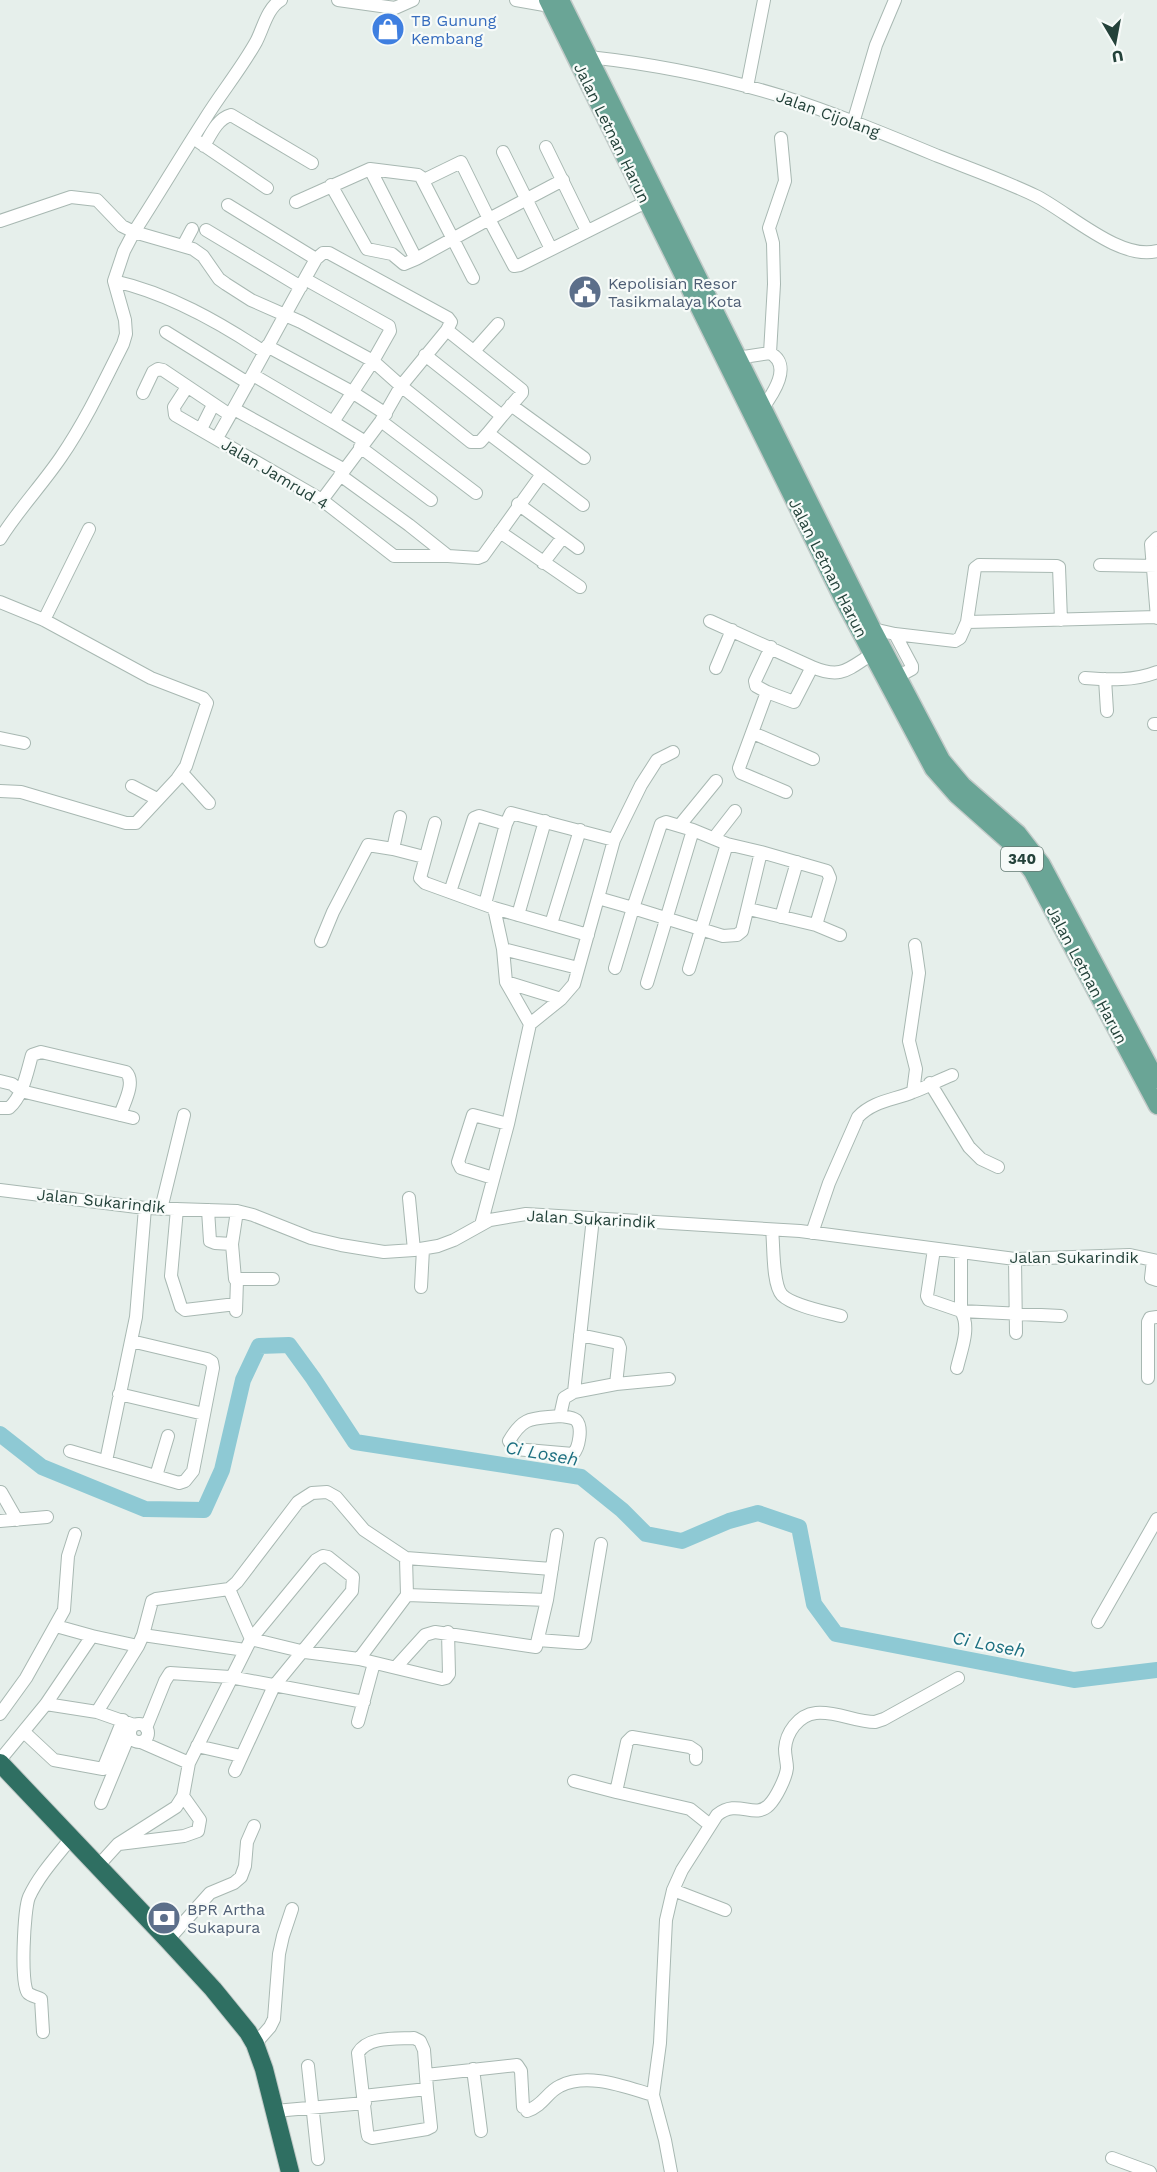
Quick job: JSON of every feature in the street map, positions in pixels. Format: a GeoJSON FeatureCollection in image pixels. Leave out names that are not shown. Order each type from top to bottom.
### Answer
{"type":"FeatureCollection","features":[{"type":"Feature","properties":{"kind":"highway"},"geometry":{"type":"LineString","coordinates":[[0,1762],[240,2020],[255,2044],[290,2172]]}},
{"type":"Feature","properties":{"kind":"main road","name":"Jalan Letnan Harun"},"geometry":{"type":"LineString","coordinates":[[552,2],[589,57],[631,157],[646,202],[762,418],[867,631],[899,676],[942,760],[963,784],[1018,833],[1042,864],[1141,1064],[1157,1106]]}},
{"type":"Feature","properties":{"kind":"main road","name":"Jalan Letnan Harun"},"geometry":{"type":"LineString","coordinates":[[552,2],[737,358],[762,418]]}},
{"type":"Feature","properties":{"kind":"main road","name":"Jalan Letnan Harun"},"geometry":{"type":"LineString","coordinates":[[867,631],[872,654],[933,769],[956,795],[1010,843],[1032,872],[1141,1064],[1157,1080]]}},
{"type":"Feature","properties":{"kind":"street"},"geometry":{"type":"LineString","coordinates":[[0,538],[63,455],[87,415],[123,344],[126,334],[125,320],[114,280],[124,251],[194,137],[234,78],[257,40],[265,21],[277,2],[281,0]]}},
{"type":"Feature","properties":{"kind":"street"},"geometry":{"type":"LineString","coordinates":[[338,0],[395,8],[413,0]]}},
{"type":"Feature","properties":{"kind":"street"},"geometry":{"type":"LineString","coordinates":[[516,0],[552,2]]}},
{"type":"Feature","properties":{"kind":"street"},"geometry":{"type":"LineString","coordinates":[[747,87],[764,0]]}},
{"type":"Feature","properties":{"kind":"street"},"geometry":{"type":"LineString","coordinates":[[853,123],[876,45],[895,0]]}},
{"type":"Feature","properties":{"kind":"street","name":"Jalan Cijolang"},"geometry":{"type":"LineString","coordinates":[[589,57],[629,62],[783,97],[1036,196],[1098,236],[1141,253],[1157,251]]}},
{"type":"Feature","properties":{"kind":"street"},"geometry":{"type":"LineString","coordinates":[[204,146],[217,124],[231,115],[312,163]]}},
{"type":"Feature","properties":{"kind":"street"},"geometry":{"type":"LineString","coordinates":[[194,137],[267,188]]}},
{"type":"Feature","properties":{"kind":"street"},"geometry":{"type":"LineString","coordinates":[[770,353],[774,284],[773,243],[769,228],[785,181],[781,138]]}},
{"type":"Feature","properties":{"kind":"street"},"geometry":{"type":"LineString","coordinates":[[546,147],[587,231]]}},
{"type":"Feature","properties":{"kind":"street"},"geometry":{"type":"LineString","coordinates":[[502,152],[551,249]]}},
{"type":"Feature","properties":{"kind":"street"},"geometry":{"type":"LineString","coordinates":[[424,180],[461,162],[512,265],[520,265],[646,202]]}},
{"type":"Feature","properties":{"kind":"street"},"geometry":{"type":"LineString","coordinates":[[370,168],[416,259]]}},
{"type":"Feature","properties":{"kind":"street"},"geometry":{"type":"LineString","coordinates":[[296,202],[370,168],[418,175],[424,180],[473,278]]}},
{"type":"Feature","properties":{"kind":"street"},"geometry":{"type":"LineString","coordinates":[[331,185],[367,249],[392,254],[404,264],[563,180]]}},
{"type":"Feature","properties":{"kind":"street"},"geometry":{"type":"LineString","coordinates":[[0,221],[71,197],[99,201],[122,226],[134,232],[184,244],[200,254],[222,282],[251,300],[286,315],[374,361],[401,386],[471,442],[480,442],[522,393],[522,390],[447,330]]}},
{"type":"Feature","properties":{"kind":"street"},"geometry":{"type":"LineString","coordinates":[[228,205],[316,260]]}},
{"type":"Feature","properties":{"kind":"street"},"geometry":{"type":"LineString","coordinates":[[184,244],[192,229]]}},
{"type":"Feature","properties":{"kind":"street"},"geometry":{"type":"LineString","coordinates":[[206,230],[303,283],[388,324],[390,331],[374,361],[333,422]]}},
{"type":"Feature","properties":{"kind":"street"},"geometry":{"type":"LineString","coordinates":[[217,438],[265,349],[316,260],[323,253],[329,253],[448,318],[451,322],[447,330],[401,386],[383,417],[322,500]]}},
{"type":"Feature","properties":{"kind":"street"},"geometry":{"type":"LineString","coordinates":[[114,280],[180,304],[352,392],[476,493]]}},
{"type":"Feature","properties":{"kind":"street"},"geometry":{"type":"LineString","coordinates":[[474,351],[498,324]]}},
{"type":"Feature","properties":{"kind":"street"},"geometry":{"type":"LineString","coordinates":[[166,332],[333,422],[431,500]]}},
{"type":"Feature","properties":{"kind":"street"},"geometry":{"type":"LineString","coordinates":[[737,358],[770,353],[779,360],[782,370],[762,418]]}},
{"type":"Feature","properties":{"kind":"street"},"geometry":{"type":"LineString","coordinates":[[425,356],[502,416]]}},
{"type":"Feature","properties":{"kind":"street"},"geometry":{"type":"LineString","coordinates":[[143,393],[153,372],[158,369],[163,370],[213,405],[232,412],[341,472],[448,556],[480,557],[542,474]]}},
{"type":"Feature","properties":{"kind":"street","name":"Jalan Jamrud 4"},"geometry":{"type":"LineString","coordinates":[[187,387],[174,407],[175,415],[322,500],[371,540],[398,557],[448,556]]}},
{"type":"Feature","properties":{"kind":"street"},"geometry":{"type":"LineString","coordinates":[[201,429],[213,405]]}},
{"type":"Feature","properties":{"kind":"street"},"geometry":{"type":"LineString","coordinates":[[511,405],[584,458]]}},
{"type":"Feature","properties":{"kind":"street"},"geometry":{"type":"LineString","coordinates":[[488,433],[583,505]]}},
{"type":"Feature","properties":{"kind":"street"},"geometry":{"type":"LineString","coordinates":[[518,504],[578,548]]}},
{"type":"Feature","properties":{"kind":"street"},"geometry":{"type":"LineString","coordinates":[[44,620],[89,529]]}},
{"type":"Feature","properties":{"kind":"street"},"geometry":{"type":"LineString","coordinates":[[500,532],[580,587]]}},
{"type":"Feature","properties":{"kind":"street"},"geometry":{"type":"LineString","coordinates":[[543,563],[563,537]]}},
{"type":"Feature","properties":{"kind":"street"},"geometry":{"type":"LineString","coordinates":[[967,622],[1157,617],[1155,566],[1151,543],[1157,538]]}},
{"type":"Feature","properties":{"kind":"street"},"geometry":{"type":"LineString","coordinates":[[867,631],[955,641],[960,638],[967,622],[975,568],[980,565],[1059,567],[1061,620]]}},
{"type":"Feature","properties":{"kind":"street"},"geometry":{"type":"LineString","coordinates":[[1100,565],[1155,566]]}},
{"type":"Feature","properties":{"kind":"street"},"geometry":{"type":"LineString","coordinates":[[0,602],[44,620],[151,678],[206,700],[207,707],[182,773],[140,821],[131,824],[21,792],[0,791]]}},
{"type":"Feature","properties":{"kind":"street"},"geometry":{"type":"LineString","coordinates":[[710,621],[826,673],[838,673],[872,654]]}},
{"type":"Feature","properties":{"kind":"street"},"geometry":{"type":"LineString","coordinates":[[716,668],[732,630]]}},
{"type":"Feature","properties":{"kind":"street"},"geometry":{"type":"LineString","coordinates":[[895,634],[912,666],[912,669],[899,676]]}},
{"type":"Feature","properties":{"kind":"street"},"geometry":{"type":"LineString","coordinates":[[771,647],[755,684],[767,692],[792,702],[796,701],[812,667]]}},
{"type":"Feature","properties":{"kind":"street"},"geometry":{"type":"LineString","coordinates":[[1085,678],[1144,677],[1157,672]]}},
{"type":"Feature","properties":{"kind":"street"},"geometry":{"type":"LineString","coordinates":[[1104,679],[1107,711]]}},
{"type":"Feature","properties":{"kind":"street"},"geometry":{"type":"LineString","coordinates":[[767,692],[739,768],[740,771],[786,792]]}},
{"type":"Feature","properties":{"kind":"street"},"geometry":{"type":"LineString","coordinates":[[753,732],[813,759]]}},
{"type":"Feature","properties":{"kind":"street"},"geometry":{"type":"LineString","coordinates":[[0,738],[24,744]]}},
{"type":"Feature","properties":{"kind":"street"},"geometry":{"type":"LineString","coordinates":[[481,1226],[508,1124],[530,1024],[561,999],[574,984],[614,840],[657,760],[673,752]]}},
{"type":"Feature","properties":{"kind":"street"},"geometry":{"type":"LineString","coordinates":[[182,773],[208,803]]}},
{"type":"Feature","properties":{"kind":"street"},"geometry":{"type":"LineString","coordinates":[[680,825],[716,781]]}},
{"type":"Feature","properties":{"kind":"street"},"geometry":{"type":"LineString","coordinates":[[132,786],[157,799]]}},
{"type":"Feature","properties":{"kind":"street"},"geometry":{"type":"LineString","coordinates":[[714,838],[735,810]]}},
{"type":"Feature","properties":{"kind":"street"},"geometry":{"type":"LineString","coordinates":[[530,1024],[506,982],[503,949],[489,906],[506,824],[511,813],[614,840]]}},
{"type":"Feature","properties":{"kind":"street"},"geometry":{"type":"LineString","coordinates":[[450,892],[474,818],[479,816],[506,824]]}},
{"type":"Feature","properties":{"kind":"street"},"geometry":{"type":"LineString","coordinates":[[393,849],[400,817]]}},
{"type":"Feature","properties":{"kind":"street"},"geometry":{"type":"LineString","coordinates":[[518,915],[545,821]]}},
{"type":"Feature","properties":{"kind":"street"},"geometry":{"type":"LineString","coordinates":[[615,968],[660,824],[666,822],[680,825],[727,844],[827,871],[829,875],[816,925]]}},
{"type":"Feature","properties":{"kind":"street"},"geometry":{"type":"LineString","coordinates":[[435,823],[419,875],[422,882],[489,906],[588,935]]}},
{"type":"Feature","properties":{"kind":"street"},"geometry":{"type":"LineString","coordinates":[[551,924],[580,830]]}},
{"type":"Feature","properties":{"kind":"street"},"geometry":{"type":"LineString","coordinates":[[647,983],[693,830]]}},
{"type":"Feature","properties":{"kind":"street"},"geometry":{"type":"LineString","coordinates":[[689,969],[727,844]]}},
{"type":"Feature","properties":{"kind":"street"},"geometry":{"type":"LineString","coordinates":[[321,941],[333,912],[368,845],[424,857]]}},
{"type":"Feature","properties":{"kind":"street"},"geometry":{"type":"LineString","coordinates":[[598,898],[723,936],[737,935],[745,925],[761,852]]}},
{"type":"Feature","properties":{"kind":"street"},"geometry":{"type":"LineString","coordinates":[[781,918],[797,862]]}},
{"type":"Feature","properties":{"kind":"street"},"geometry":{"type":"LineString","coordinates":[[749,909],[816,925],[840,935]]}},
{"type":"Feature","properties":{"kind":"street"},"geometry":{"type":"LineString","coordinates":[[913,1092],[916,1069],[909,1041],[919,973],[915,945]]}},
{"type":"Feature","properties":{"kind":"street"},"geometry":{"type":"LineString","coordinates":[[503,949],[578,968]]}},
{"type":"Feature","properties":{"kind":"street"},"geometry":{"type":"LineString","coordinates":[[506,982],[561,999]]}},
{"type":"Feature","properties":{"kind":"street"},"geometry":{"type":"LineString","coordinates":[[0,1108],[9,1108],[21,1091],[32,1055],[36,1052],[126,1072],[131,1082],[120,1115]]}},
{"type":"Feature","properties":{"kind":"street"},"geometry":{"type":"LineString","coordinates":[[813,1233],[829,1183],[858,1117],[866,1109],[952,1075]]}},
{"type":"Feature","properties":{"kind":"street"},"geometry":{"type":"LineString","coordinates":[[0,1081],[12,1084],[21,1091],[133,1118]]}},
{"type":"Feature","properties":{"kind":"street"},"geometry":{"type":"LineString","coordinates":[[930,1083],[969,1147],[981,1159],[998,1167]]}},
{"type":"Feature","properties":{"kind":"street"},"geometry":{"type":"LineString","coordinates":[[161,1209],[184,1115]]}},
{"type":"Feature","properties":{"kind":"street"},"geometry":{"type":"LineString","coordinates":[[494,1178],[461,1168],[458,1162],[473,1115],[508,1124]]}},
{"type":"Feature","properties":{"kind":"street"},"geometry":{"type":"LineString","coordinates":[[0,1190],[0,1197]]}},
{"type":"Feature","properties":{"kind":"street","name":"Jalan Sukarindik"},"geometry":{"type":"LineString","coordinates":[[0,1190],[145,1208],[237,1212],[253,1215],[311,1238],[384,1252],[418,1250],[447,1243],[490,1220],[512,1215],[593,1218],[813,1233],[1015,1259],[1130,1254],[1155,1260]]}},
{"type":"Feature","properties":{"kind":"street"},"geometry":{"type":"LineString","coordinates":[[409,1198],[418,1250],[420,1287]]}},
{"type":"Feature","properties":{"kind":"street"},"geometry":{"type":"LineString","coordinates":[[106,1461],[136,1317],[145,1208]]}},
{"type":"Feature","properties":{"kind":"street"},"geometry":{"type":"LineString","coordinates":[[177,1209],[171,1276],[185,1310],[236,1307],[237,1280],[232,1244],[237,1212]]}},
{"type":"Feature","properties":{"kind":"street"},"geometry":{"type":"LineString","coordinates":[[208,1210],[210,1241],[232,1244]]}},
{"type":"Feature","properties":{"kind":"street"},"geometry":{"type":"LineString","coordinates":[[574,1392],[593,1218]]}},
{"type":"Feature","properties":{"kind":"street"},"geometry":{"type":"LineString","coordinates":[[772,1230],[776,1281],[781,1294],[795,1303],[841,1316]]}},
{"type":"Feature","properties":{"kind":"street"},"geometry":{"type":"LineString","coordinates":[[934,1249],[927,1298],[961,1311],[1061,1316]]}},
{"type":"Feature","properties":{"kind":"street"},"geometry":{"type":"LineString","coordinates":[[957,1368],[966,1329],[965,1318],[961,1311],[961,1252]]}},
{"type":"Feature","properties":{"kind":"street"},"geometry":{"type":"LineString","coordinates":[[1015,1259],[1016,1333]]}},
{"type":"Feature","properties":{"kind":"street"},"geometry":{"type":"LineString","coordinates":[[1155,1260],[1151,1278],[1157,1280]]}},
{"type":"Feature","properties":{"kind":"street"},"geometry":{"type":"LineString","coordinates":[[237,1280],[273,1279]]}},
{"type":"Feature","properties":{"kind":"street"},"geometry":{"type":"LineString","coordinates":[[1148,1378],[1148,1322],[1150,1318],[1157,1317]]}},
{"type":"Feature","properties":{"kind":"street"},"geometry":{"type":"LineString","coordinates":[[580,1335],[618,1343],[620,1348],[616,1384]]}},
{"type":"Feature","properties":{"kind":"street"},"geometry":{"type":"LineString","coordinates":[[70,1451],[179,1483],[189,1478],[193,1472],[213,1368],[212,1362],[131,1341]]}},
{"type":"Feature","properties":{"kind":"street"},"geometry":{"type":"LineString","coordinates":[[561,1416],[564,1398],[574,1392],[616,1384],[669,1379]]}},
{"type":"Feature","properties":{"kind":"street"},"geometry":{"type":"LineString","coordinates":[[119,1394],[204,1414]]}},
{"type":"Feature","properties":{"kind":"street"},"geometry":{"type":"LineString","coordinates":[[561,1416],[576,1420],[579,1426],[577,1449],[573,1454],[515,1449],[509,1443],[518,1426],[524,1422],[561,1416]]}},
{"type":"Feature","properties":{"kind":"street"},"geometry":{"type":"LineString","coordinates":[[156,1476],[168,1436]]}},
{"type":"Feature","properties":{"kind":"street"},"geometry":{"type":"LineString","coordinates":[[1,1492],[17,1520]]}},
{"type":"Feature","properties":{"kind":"street"},"geometry":{"type":"LineString","coordinates":[[97,1712],[140,1640],[150,1605],[156,1599],[229,1589],[237,1582],[298,1502],[312,1493],[327,1492],[336,1497],[364,1530],[406,1558],[552,1569]]}},
{"type":"Feature","properties":{"kind":"street"},"geometry":{"type":"LineString","coordinates":[[0,1521],[46,1516]]}},
{"type":"Feature","properties":{"kind":"street"},"geometry":{"type":"LineString","coordinates":[[1098,1622],[1157,1519]]}},
{"type":"Feature","properties":{"kind":"street"},"geometry":{"type":"LineString","coordinates":[[0,1714],[15,1695],[64,1610],[67,1564],[75,1534]]}},
{"type":"Feature","properties":{"kind":"street"},"geometry":{"type":"LineString","coordinates":[[396,1667],[425,1635],[435,1632],[448,1632],[531,1648],[537,1646],[557,1535]]}},
{"type":"Feature","properties":{"kind":"street"},"geometry":{"type":"LineString","coordinates":[[538,1640],[582,1643],[585,1639],[601,1544]]}},
{"type":"Feature","properties":{"kind":"street"},"geometry":{"type":"LineString","coordinates":[[98,1866],[118,1844],[176,1807],[183,1796],[189,1763],[248,1644],[313,1563],[323,1556],[328,1557],[353,1577],[352,1591],[274,1686],[235,1771]]}},
{"type":"Feature","properties":{"kind":"street"},"geometry":{"type":"LineString","coordinates":[[359,1659],[407,1595],[406,1558]]}},
{"type":"Feature","properties":{"kind":"street"},"geometry":{"type":"LineString","coordinates":[[229,1589],[248,1644]]}},
{"type":"Feature","properties":{"kind":"street"},"geometry":{"type":"LineString","coordinates":[[407,1595],[547,1600]]}},
{"type":"Feature","properties":{"kind":"street"},"geometry":{"type":"LineString","coordinates":[[56,1626],[92,1636],[248,1644],[359,1659],[442,1679],[448,1674],[448,1632]]}},
{"type":"Feature","properties":{"kind":"street"},"geometry":{"type":"LineString","coordinates":[[0,1762],[46,1704],[92,1636]]}},
{"type":"Feature","properties":{"kind":"street"},"geometry":{"type":"LineString","coordinates":[[358,1722],[374,1663]]}},
{"type":"Feature","properties":{"kind":"street"},"geometry":{"type":"LineString","coordinates":[[101,1803],[108,1770],[133,1727],[171,1673],[230,1677],[364,1702]]}},
{"type":"Feature","properties":{"kind":"street"},"geometry":{"type":"LineString","coordinates":[[671,2172],[653,2095],[660,2043],[666,1920],[674,1888],[682,1870],[710,1825],[724,1809],[730,1807],[758,1811],[767,1807],[772,1801],[787,1770],[788,1738],[799,1720],[816,1713],[868,1722],[884,1719],[958,1678]]}},
{"type":"Feature","properties":{"kind":"street"},"geometry":{"type":"LineString","coordinates":[[46,1704],[97,1712],[148,1734],[141,1742],[189,1763]]}},
{"type":"Feature","properties":{"kind":"street"},"geometry":{"type":"LineString","coordinates":[[24,1732],[54,1760],[108,1770]]}},
{"type":"Feature","properties":{"kind":"street"},"geometry":{"type":"LineString","coordinates":[[616,1792],[627,1742],[632,1737],[690,1747],[696,1751],[696,1759]]}},
{"type":"Feature","properties":{"kind":"street"},"geometry":{"type":"LineString","coordinates":[[197,1746],[242,1756]]}},
{"type":"Feature","properties":{"kind":"street"},"geometry":{"type":"LineString","coordinates":[[574,1781],[690,1809],[710,1825]]}},
{"type":"Feature","properties":{"kind":"street"},"geometry":{"type":"LineString","coordinates":[[118,1844],[184,1836],[198,1831],[200,1820],[183,1796]]}},
{"type":"Feature","properties":{"kind":"street"},"geometry":{"type":"LineString","coordinates":[[168,1940],[210,1893],[234,1883],[241,1877],[245,1866],[246,1842],[254,1826]]}},
{"type":"Feature","properties":{"kind":"street"},"geometry":{"type":"LineString","coordinates":[[43,2032],[41,1999],[29,1994],[26,1989],[24,1957],[26,1906],[39,1880],[72,1837]]}},
{"type":"Feature","properties":{"kind":"street"},"geometry":{"type":"LineString","coordinates":[[674,1888],[724,1910]]}},
{"type":"Feature","properties":{"kind":"street"},"geometry":{"type":"LineString","coordinates":[[255,2044],[274,2019],[279,1954],[282,1936],[292,1909]]}},
{"type":"Feature","properties":{"kind":"street"},"geometry":{"type":"LineString","coordinates":[[418,2039],[424,2050],[427,2089],[431,2125],[429,2129],[370,2137],[367,2131],[358,2053],[370,2042],[418,2039]]}},
{"type":"Feature","properties":{"kind":"street"},"geometry":{"type":"LineString","coordinates":[[426,2075],[517,2065],[521,2071],[525,2109],[540,2105],[558,2086],[578,2082],[604,2082],[653,2095]]}},
{"type":"Feature","properties":{"kind":"street"},"geometry":{"type":"LineString","coordinates":[[308,2066],[318,2159]]}},
{"type":"Feature","properties":{"kind":"street"},"geometry":{"type":"LineString","coordinates":[[472,2069],[481,2131]]}},
{"type":"Feature","properties":{"kind":"street"},"geometry":{"type":"LineString","coordinates":[[274,2111],[313,2108],[427,2089]]}},
{"type":"Feature","properties":{"kind":"street"},"geometry":{"type":"LineString","coordinates":[[1112,2158],[1150,2172]]}},
{"type":"Feature","properties":{"kind":"waterway","name":"Ci Loseh"},"geometry":{"type":"LineString","coordinates":[[0,1434],[42,1467],[145,1509],[204,1510],[222,1470],[243,1380],[259,1346],[289,1345],[355,1442],[581,1477],[622,1510],[646,1534],[682,1541],[729,1521],[758,1513],[799,1527],[814,1604],[836,1634],[1074,1680],[1157,1670]]}},
{"type":"Feature","properties":{"kind":"place","name":"TB Gunung Kembang"},"geometry":{"type":"Point","coordinates":[388,29]}},
{"type":"Feature","properties":{"kind":"place","name":"Kepolisian Resor Tasikmalaya Kota"},"geometry":{"type":"Point","coordinates":[585,292]}},
{"type":"Feature","properties":{"kind":"place","name":"BPR Artha Sukapura"},"geometry":{"type":"Point","coordinates":[164,1918]}}]}
